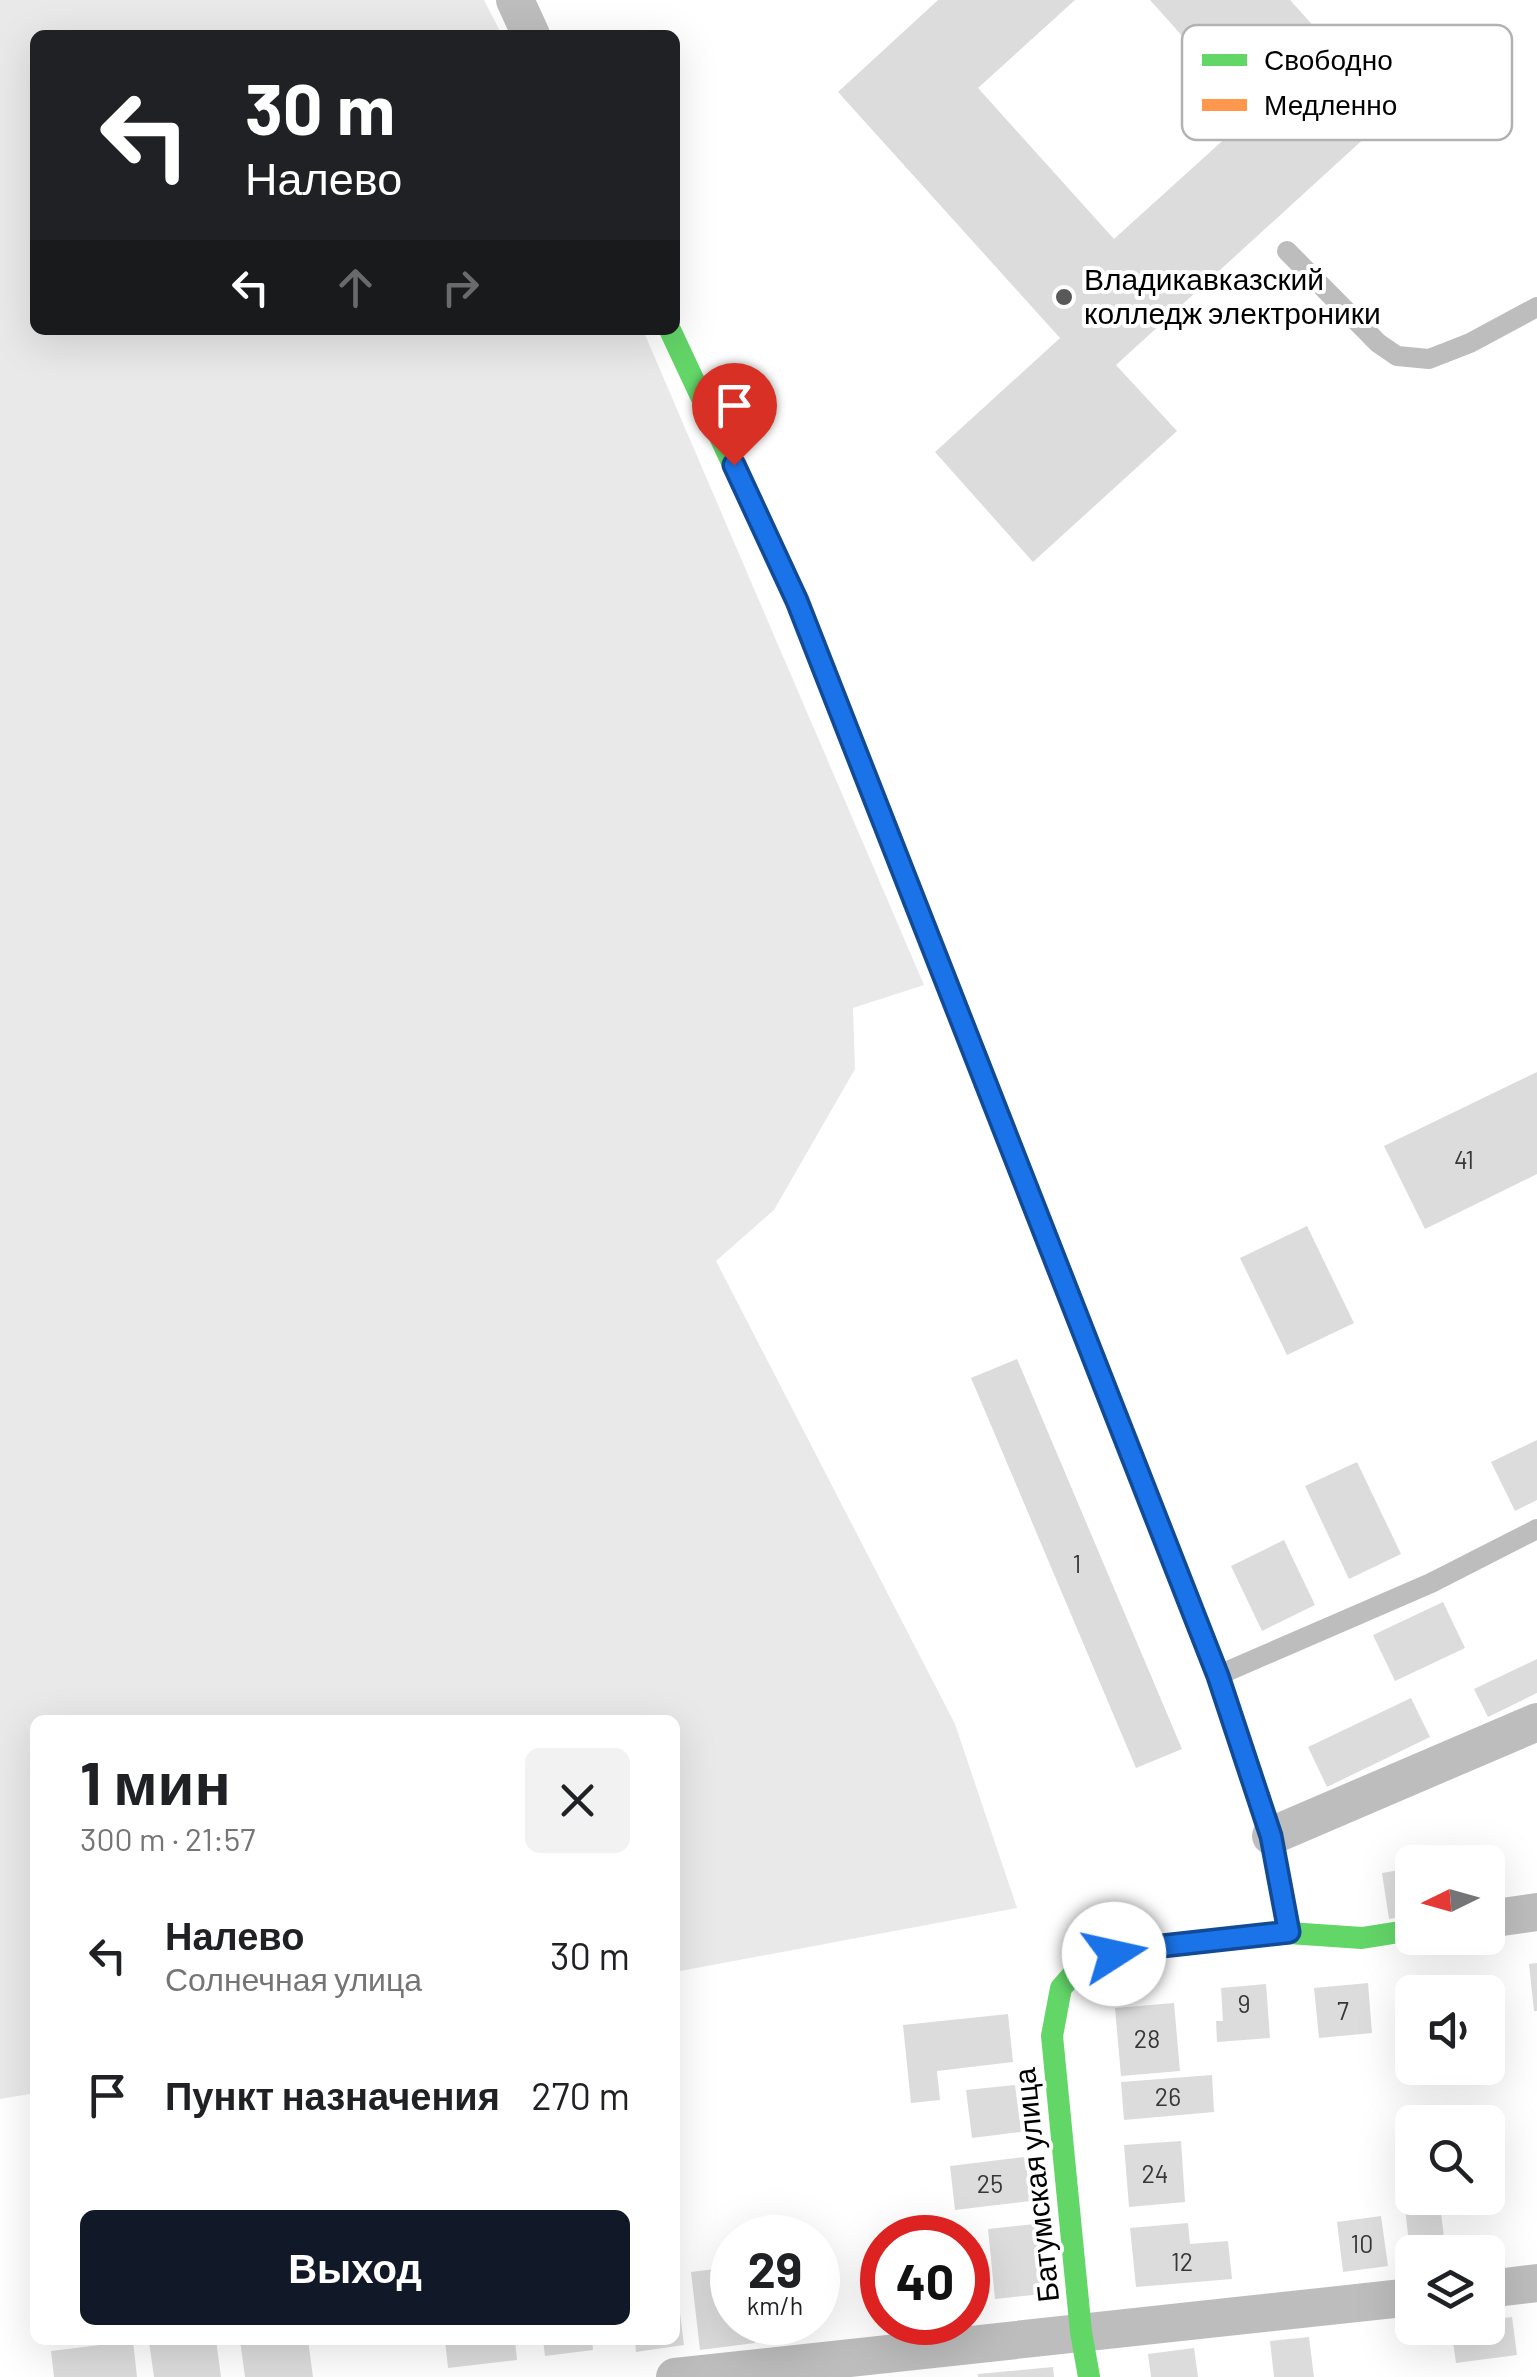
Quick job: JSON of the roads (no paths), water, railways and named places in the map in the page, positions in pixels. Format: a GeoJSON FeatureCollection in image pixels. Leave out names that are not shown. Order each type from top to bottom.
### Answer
{"type":"FeatureCollection","features":[{"type":"Feature","properties":{"kind":"street"},"geometry":{"type":"LineString","coordinates":[[515,0],[530,30]]}},
{"type":"Feature","properties":{"kind":"street"},"geometry":{"type":"LineString","coordinates":[[672,335],[797,601],[1218,1676],[1271,1836],[1289,1932],[1362,1938],[1395,1933]]}},
{"type":"Feature","properties":{"kind":"street"},"geometry":{"type":"LineString","coordinates":[[1271,1836],[1537,1722]]}},
{"type":"Feature","properties":{"kind":"street"},"geometry":{"type":"LineString","coordinates":[[1505,1917],[1537,1912]]}},
{"type":"Feature","properties":{"kind":"street","name":"Батумская улица"},"geometry":{"type":"LineString","coordinates":[[1089,2377],[1081,2332],[1052,2036],[1061,1988],[1085,1961],[1144,1948],[1289,1932]]}},
{"type":"Feature","properties":{"kind":"street"},"geometry":{"type":"LineString","coordinates":[[1505,2286],[1537,2283]]}},
{"type":"Feature","properties":{"kind":"street"},"geometry":{"type":"LineString","coordinates":[[675,2377],[1395,2299]]}},
{"type":"Feature","properties":{"kind":"lane"},"geometry":{"type":"LineString","coordinates":[[1286,251],[1378,343],[1397,356],[1429,360],[1537,307]]}},
{"type":"Feature","properties":{"kind":"lane"},"geometry":{"type":"LineString","coordinates":[[1218,1676],[1431,1582],[1537,1529]]}},
{"type":"Feature","properties":{"kind":"place","name":"Владикавказский колледж электроники"},"geometry":{"type":"Point","coordinates":[1064,297]}}]}
